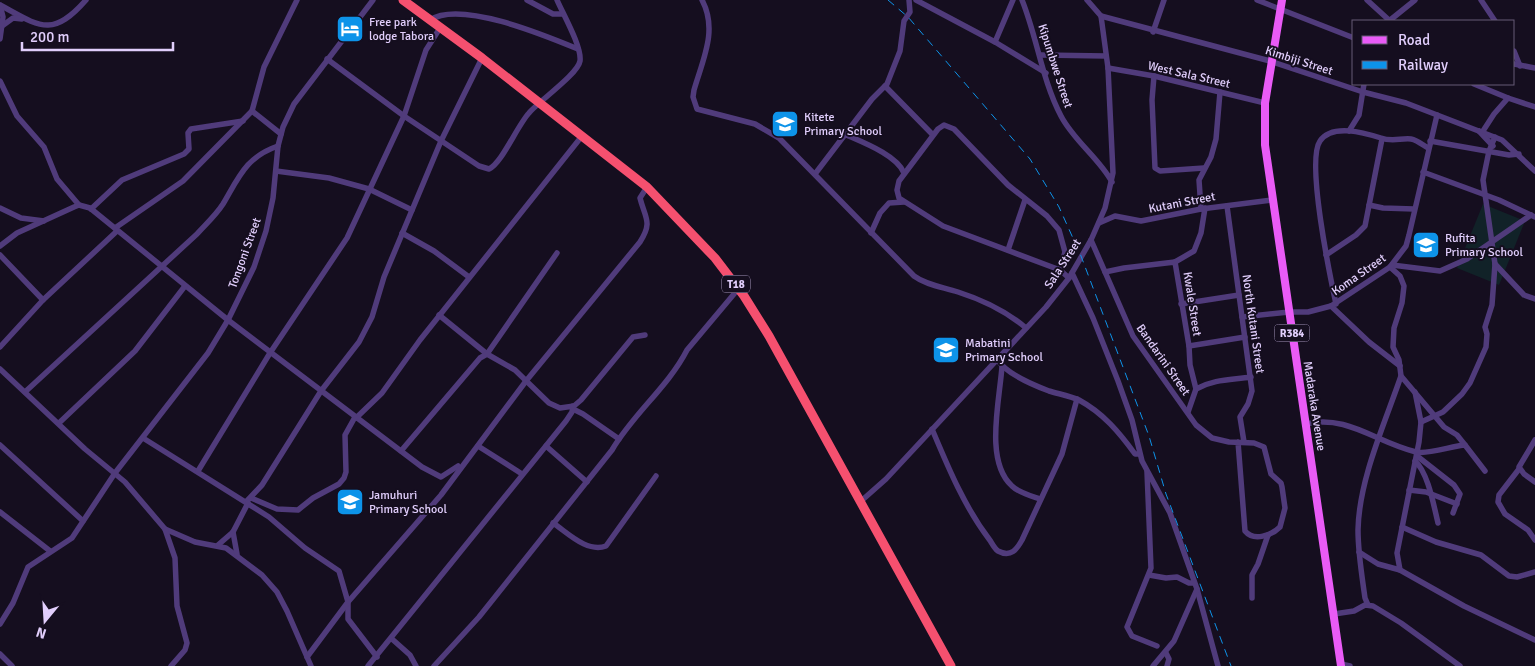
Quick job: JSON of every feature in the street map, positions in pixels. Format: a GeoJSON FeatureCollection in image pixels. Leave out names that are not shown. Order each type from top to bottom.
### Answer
{"type":"FeatureCollection","features":[{"type":"Feature","properties":{"kind":"highway","name":"T18"},"geometry":{"type":"LineString","coordinates":[[403,0],[482,58],[647,188],[692,231],[739,288],[769,336],[951,666]]}},
{"type":"Feature","properties":{"kind":"main road","name":"Madaraka Avenue"},"geometry":{"type":"LineString","coordinates":[[1281,4],[1270,61],[1264,128],[1272,200],[1341,665]]}},
{"type":"Feature","properties":{"kind":"street"},"geometry":{"type":"LineString","coordinates":[[0,39],[0,5],[29,20],[48,26],[71,16],[86,0]]}},
{"type":"Feature","properties":{"kind":"street"},"geometry":{"type":"LineString","coordinates":[[0,347],[43,300],[116,230],[183,180],[252,111],[264,66],[297,0]]}},
{"type":"Feature","properties":{"kind":"street","name":"Tongoni Street"},"geometry":{"type":"LineString","coordinates":[[0,624],[13,603],[28,567],[50,551],[57,550],[65,544],[115,473],[208,353],[228,320],[254,267],[266,231],[276,171],[278,146],[294,104],[372,0]]}},
{"type":"Feature","properties":{"kind":"street"},"geometry":{"type":"LineString","coordinates":[[527,0],[553,14],[563,14]]}},
{"type":"Feature","properties":{"kind":"street"},"geometry":{"type":"LineString","coordinates":[[327,59],[404,116],[479,166],[486,169],[491,168],[521,122],[575,71],[580,59],[578,49],[557,0]]}},
{"type":"Feature","properties":{"kind":"street"},"geometry":{"type":"LineString","coordinates":[[702,0],[708,14],[710,31],[694,90],[697,109],[757,124],[782,141],[897,261],[917,278],[995,306],[1026,328]]}},
{"type":"Feature","properties":{"kind":"street"},"geometry":{"type":"LineString","coordinates":[[815,174],[844,134],[885,86],[900,51],[903,23],[910,12],[909,0]]}},
{"type":"Feature","properties":{"kind":"street"},"geometry":{"type":"LineString","coordinates":[[916,0],[995,42],[1046,73]]}},
{"type":"Feature","properties":{"kind":"street"},"geometry":{"type":"LineString","coordinates":[[995,42],[1013,0]]}},
{"type":"Feature","properties":{"kind":"street","name":"Kipumbwe Street"},"geometry":{"type":"LineString","coordinates":[[1022,0],[1062,118],[1112,182]]}},
{"type":"Feature","properties":{"kind":"street"},"geometry":{"type":"LineString","coordinates":[[1087,0],[1101,16]]}},
{"type":"Feature","properties":{"kind":"street"},"geometry":{"type":"LineString","coordinates":[[1153,32],[1164,0]]}},
{"type":"Feature","properties":{"kind":"street"},"geometry":{"type":"LineString","coordinates":[[1257,0],[1281,4],[1352,37]]}},
{"type":"Feature","properties":{"kind":"street"},"geometry":{"type":"LineString","coordinates":[[1367,0],[1389,20]]}},
{"type":"Feature","properties":{"kind":"street"},"geometry":{"type":"LineString","coordinates":[[1391,20],[1415,0]]}},
{"type":"Feature","properties":{"kind":"street"},"geometry":{"type":"LineString","coordinates":[[1481,0],[1495,20]]}},
{"type":"Feature","properties":{"kind":"street"},"geometry":{"type":"LineString","coordinates":[[430,20],[437,14],[450,10],[476,12],[517,24],[578,49]]}},
{"type":"Feature","properties":{"kind":"street","name":"Kimbiji Street"},"geometry":{"type":"LineString","coordinates":[[1101,16],[1153,32],[1270,61],[1363,92],[1406,103],[1481,130],[1495,137],[1519,154],[1535,171]]}},
{"type":"Feature","properties":{"kind":"street","name":"Sala Street"},"geometry":{"type":"LineString","coordinates":[[860,502],[886,479],[1026,328],[1070,276],[1091,240],[1099,223],[1112,182],[1114,160],[1108,68],[1101,16]]}},
{"type":"Feature","properties":{"kind":"street"},"geometry":{"type":"LineString","coordinates":[[1,27],[13,18],[29,20]]}},
{"type":"Feature","properties":{"kind":"street"},"geometry":{"type":"LineString","coordinates":[[198,471],[270,353],[335,258],[404,116],[426,50],[440,28]]}},
{"type":"Feature","properties":{"kind":"street"},"geometry":{"type":"LineString","coordinates":[[1041,55],[1106,56]]}},
{"type":"Feature","properties":{"kind":"street"},"geometry":{"type":"LineString","coordinates":[[218,545],[233,532],[248,501],[262,485],[321,391],[359,342],[372,316],[384,277],[402,233],[442,141],[482,58]]}},
{"type":"Feature","properties":{"kind":"street"},"geometry":{"type":"LineString","coordinates":[[1517,65],[1535,68]]}},
{"type":"Feature","properties":{"kind":"street","name":"West Sala Street"},"geometry":{"type":"LineString","coordinates":[[1108,68],[1154,76],[1265,103]]}},
{"type":"Feature","properties":{"kind":"street"},"geometry":{"type":"LineString","coordinates":[[1154,76],[1152,100],[1156,168],[1160,171],[1204,168]]}},
{"type":"Feature","properties":{"kind":"street"},"geometry":{"type":"LineString","coordinates":[[0,81],[17,116],[44,147],[57,179],[79,205],[91,209],[270,353],[422,468],[441,477],[464,462]]}},
{"type":"Feature","properties":{"kind":"street"},"geometry":{"type":"LineString","coordinates":[[1350,131],[1359,116],[1364,85]]}},
{"type":"Feature","properties":{"kind":"street"},"geometry":{"type":"LineString","coordinates":[[1476,85],[1535,107]]}},
{"type":"Feature","properties":{"kind":"street"},"geometry":{"type":"LineString","coordinates":[[885,86],[932,134]]}},
{"type":"Feature","properties":{"kind":"street"},"geometry":{"type":"LineString","coordinates":[[1175,262],[1194,250],[1201,233],[1203,208],[1199,180],[1211,157],[1216,139],[1220,92]]}},
{"type":"Feature","properties":{"kind":"street"},"geometry":{"type":"LineString","coordinates":[[1490,148],[1481,130],[1508,98]]}},
{"type":"Feature","properties":{"kind":"street"},"geometry":{"type":"LineString","coordinates":[[252,111],[281,134]]}},
{"type":"Feature","properties":{"kind":"street","name":"Koma Street"},"geometry":{"type":"LineString","coordinates":[[1242,317],[1308,312],[1333,305],[1391,266],[1406,246],[1437,115]]}},
{"type":"Feature","properties":{"kind":"street"},"geometry":{"type":"LineString","coordinates":[[91,209],[122,180],[184,154],[189,149],[188,133],[191,129],[243,121]]}},
{"type":"Feature","properties":{"kind":"street"},"geometry":{"type":"LineString","coordinates":[[1060,270],[1065,252],[1063,236],[1050,220],[1025,200],[952,128],[942,126],[932,134],[904,174],[896,190],[904,202],[943,226],[1060,270],[1070,276],[1093,318],[1118,381],[1132,420],[1139,454],[1146,472],[1170,513],[1196,586],[1218,666]]}},
{"type":"Feature","properties":{"kind":"street"},"geometry":{"type":"LineString","coordinates":[[1400,366],[1369,342],[1333,305],[1316,182],[1316,148],[1324,137],[1332,133],[1350,131],[1364,132],[1382,139],[1412,139],[1429,144],[1490,148],[1502,154],[1519,154]]}},
{"type":"Feature","properties":{"kind":"street"},"geometry":{"type":"LineString","coordinates":[[844,134],[880,151],[899,166],[904,174]]}},
{"type":"Feature","properties":{"kind":"street"},"geometry":{"type":"LineString","coordinates":[[248,501],[277,509],[298,510],[313,498],[339,484],[346,472],[345,435],[356,418],[387,386],[469,277],[582,136]]}},
{"type":"Feature","properties":{"kind":"street"},"geometry":{"type":"LineString","coordinates":[[1421,422],[1436,417],[1453,404],[1470,384],[1484,355],[1487,338],[1485,327],[1492,305],[1495,264],[1483,180],[1490,148],[1495,137]]}},
{"type":"Feature","properties":{"kind":"street"},"geometry":{"type":"LineString","coordinates":[[1326,255],[1362,229],[1382,139]]}},
{"type":"Feature","properties":{"kind":"street"},"geometry":{"type":"LineString","coordinates":[[25,392],[120,302],[163,266],[216,214],[251,161],[263,152],[278,146]]}},
{"type":"Feature","properties":{"kind":"street"},"geometry":{"type":"LineString","coordinates":[[276,171],[329,178],[369,189],[412,210]]}},
{"type":"Feature","properties":{"kind":"street"},"geometry":{"type":"LineString","coordinates":[[1423,172],[1485,195],[1533,216]]}},
{"type":"Feature","properties":{"kind":"street"},"geometry":{"type":"LineString","coordinates":[[307,658],[348,602],[416,526],[526,381],[563,339],[643,238],[646,233],[647,215],[640,198],[647,188]]}},
{"type":"Feature","properties":{"kind":"street"},"geometry":{"type":"LineString","coordinates":[[1008,250],[1025,200]]}},
{"type":"Feature","properties":{"kind":"street","name":"Kutani Street"},"geometry":{"type":"LineString","coordinates":[[1099,223],[1115,216],[1136,222],[1203,208],[1272,200]]}},
{"type":"Feature","properties":{"kind":"street"},"geometry":{"type":"LineString","coordinates":[[871,233],[880,213],[889,203],[904,202]]}},
{"type":"Feature","properties":{"kind":"street"},"geometry":{"type":"LineString","coordinates":[[0,246],[17,232],[79,205]]}},
{"type":"Feature","properties":{"kind":"street"},"geometry":{"type":"LineString","coordinates":[[1368,205],[1383,208],[1414,209]]}},
{"type":"Feature","properties":{"kind":"street","name":"North Kutani Street"},"geometry":{"type":"LineString","coordinates":[[1227,206],[1252,395],[1240,417],[1245,531],[1252,536],[1268,535]]}},
{"type":"Feature","properties":{"kind":"street"},"geometry":{"type":"LineString","coordinates":[[0,208],[21,218],[46,221]]}},
{"type":"Feature","properties":{"kind":"street"},"geometry":{"type":"LineString","coordinates":[[1391,266],[1440,271],[1467,259],[1533,216]]}},
{"type":"Feature","properties":{"kind":"street"},"geometry":{"type":"LineString","coordinates":[[402,233],[434,250],[469,277]]}},
{"type":"Feature","properties":{"kind":"street","name":"Bandarini Street"},"geometry":{"type":"LineString","coordinates":[[1091,240],[1133,336],[1196,425],[1212,438],[1260,444],[1264,447],[1271,474],[1281,483],[1284,502],[1282,524],[1278,530],[1268,535]]}},
{"type":"Feature","properties":{"kind":"street"},"geometry":{"type":"LineString","coordinates":[[401,451],[476,362],[487,354],[557,254]]}},
{"type":"Feature","properties":{"kind":"street"},"geometry":{"type":"LineString","coordinates":[[0,255],[43,300]]}},
{"type":"Feature","properties":{"kind":"street","name":"Kwale Street"},"geometry":{"type":"LineString","coordinates":[[1105,272],[1175,262],[1189,346],[1190,364],[1196,389]]}},
{"type":"Feature","properties":{"kind":"street"},"geometry":{"type":"LineString","coordinates":[[1495,264],[1524,295],[1535,299]]}},
{"type":"Feature","properties":{"kind":"street"},"geometry":{"type":"LineString","coordinates":[[1391,266],[1400,276],[1404,286],[1402,303],[1394,328],[1394,347],[1401,376],[1378,437],[1360,512],[1359,552],[1364,598],[1368,605],[1381,610],[1402,623],[1460,666]]}},
{"type":"Feature","properties":{"kind":"street"},"geometry":{"type":"LineString","coordinates":[[59,423],[135,351],[185,286]]}},
{"type":"Feature","properties":{"kind":"street"},"geometry":{"type":"LineString","coordinates":[[434,666],[479,617],[618,439],[652,400],[682,361],[687,350],[739,288]]}},
{"type":"Feature","properties":{"kind":"street"},"geometry":{"type":"LineString","coordinates":[[1181,304],[1239,294]]}},
{"type":"Feature","properties":{"kind":"street"},"geometry":{"type":"LineString","coordinates":[[439,316],[487,354],[507,365],[554,406],[573,408],[618,439]]}},
{"type":"Feature","properties":{"kind":"street"},"geometry":{"type":"LineString","coordinates":[[368,666],[392,639],[546,446],[573,408],[633,337],[645,335]]}},
{"type":"Feature","properties":{"kind":"street"},"geometry":{"type":"LineString","coordinates":[[1189,346],[1245,337]]}},
{"type":"Feature","properties":{"kind":"street"},"geometry":{"type":"LineString","coordinates":[[997,359],[1002,366],[1048,390],[1078,399],[1099,413],[1117,430],[1135,454],[1139,454]]}},
{"type":"Feature","properties":{"kind":"street"},"geometry":{"type":"LineString","coordinates":[[1002,366],[997,454],[1002,472],[1010,485],[1040,500]]}},
{"type":"Feature","properties":{"kind":"street"},"geometry":{"type":"LineString","coordinates":[[0,369],[100,462],[115,473],[164,529],[175,558],[178,606],[187,643],[185,650],[172,666]]}},
{"type":"Feature","properties":{"kind":"street"},"geometry":{"type":"LineString","coordinates":[[1401,376],[1444,427],[1456,435],[1465,445],[1485,471]]}},
{"type":"Feature","properties":{"kind":"street"},"geometry":{"type":"LineString","coordinates":[[1188,412],[1196,389],[1211,382],[1251,377]]}},
{"type":"Feature","properties":{"kind":"street"},"geometry":{"type":"LineString","coordinates":[[1400,570],[1396,553],[1410,490],[1421,422],[1415,392]]}},
{"type":"Feature","properties":{"kind":"street"},"geometry":{"type":"LineString","coordinates":[[932,429],[972,515],[998,551],[1012,553],[1016,550],[1036,513],[1040,500],[1062,454],[1072,414],[1078,399]]}},
{"type":"Feature","properties":{"kind":"street"},"geometry":{"type":"LineString","coordinates":[[1306,424],[1319,421],[1337,422],[1378,437],[1416,457],[1454,485],[1460,494],[1453,514]]}},
{"type":"Feature","properties":{"kind":"street"},"geometry":{"type":"LineString","coordinates":[[144,438],[248,501],[339,571],[348,602],[349,621],[377,657]]}},
{"type":"Feature","properties":{"kind":"street"},"geometry":{"type":"LineString","coordinates":[[1535,440],[1520,463],[1519,469],[1499,495],[1498,502],[1505,514],[1528,530],[1535,540]]}},
{"type":"Feature","properties":{"kind":"street"},"geometry":{"type":"LineString","coordinates":[[0,445],[83,521]]}},
{"type":"Feature","properties":{"kind":"street"},"geometry":{"type":"LineString","coordinates":[[1416,457],[1465,445]]}},
{"type":"Feature","properties":{"kind":"street"},"geometry":{"type":"LineString","coordinates":[[478,446],[522,474]]}},
{"type":"Feature","properties":{"kind":"street"},"geometry":{"type":"LineString","coordinates":[[546,446],[586,482]]}},
{"type":"Feature","properties":{"kind":"street"},"geometry":{"type":"LineString","coordinates":[[1416,457],[1431,494],[1438,523]]}},
{"type":"Feature","properties":{"kind":"street"},"geometry":{"type":"LineString","coordinates":[[1519,469],[1535,482]]}},
{"type":"Feature","properties":{"kind":"street"},"geometry":{"type":"LineString","coordinates":[[1146,472],[1148,536],[1152,562],[1149,575],[1127,627],[1132,636],[1157,646]]}},
{"type":"Feature","properties":{"kind":"street"},"geometry":{"type":"LineString","coordinates":[[553,523],[586,546],[594,549],[606,546],[656,476]]}},
{"type":"Feature","properties":{"kind":"street"},"geometry":{"type":"LineString","coordinates":[[1410,490],[1431,494],[1458,504]]}},
{"type":"Feature","properties":{"kind":"street"},"geometry":{"type":"LineString","coordinates":[[0,512],[50,551]]}},
{"type":"Feature","properties":{"kind":"street"},"geometry":{"type":"LineString","coordinates":[[1402,527],[1436,542],[1481,555],[1509,576],[1517,577],[1535,572]]}},
{"type":"Feature","properties":{"kind":"street"},"geometry":{"type":"LineString","coordinates":[[164,529],[195,542],[218,545],[237,554],[262,575],[276,592],[311,666]]}},
{"type":"Feature","properties":{"kind":"street"},"geometry":{"type":"LineString","coordinates":[[233,532],[237,554]]}},
{"type":"Feature","properties":{"kind":"street"},"geometry":{"type":"LineString","coordinates":[[1252,598],[1252,575],[1268,535]]}},
{"type":"Feature","properties":{"kind":"street"},"geometry":{"type":"LineString","coordinates":[[1359,552],[1378,564],[1400,570],[1464,606],[1535,640]]}},
{"type":"Feature","properties":{"kind":"street"},"geometry":{"type":"LineString","coordinates":[[1149,575],[1166,578],[1177,577],[1196,586]]}},
{"type":"Feature","properties":{"kind":"street"},"geometry":{"type":"LineString","coordinates":[[1154,666],[1174,641],[1196,586]]}},
{"type":"Feature","properties":{"kind":"street"},"geometry":{"type":"LineString","coordinates":[[1334,614],[1354,611],[1368,605]]}},
{"type":"Feature","properties":{"kind":"street"},"geometry":{"type":"LineString","coordinates":[[392,639],[410,655],[416,666]]}},
{"type":"Feature","properties":{"kind":"street"},"geometry":{"type":"LineString","coordinates":[[1166,653],[1169,659],[1168,666]]}},
{"type":"Feature","properties":{"kind":"street"},"geometry":{"type":"LineString","coordinates":[[0,654],[12,666]]}},
{"type":"Feature","properties":{"kind":"street"},"geometry":{"type":"LineString","coordinates":[[1341,665],[1350,666]]}},
{"type":"Feature","properties":{"kind":"shaded area"},"geometry":{"type":"Polygon","coordinates":[[[1483,204],[1525,221],[1499,285],[1457,268],[1483,204]]]}},
{"type":"Feature","properties":{"kind":"railway"},"geometry":{"type":"LineString","coordinates":[[888,0],[908,17],[1030,159],[1059,207],[1081,256],[1149,436],[1166,494],[1231,666]]}},
{"type":"Feature","properties":{"kind":"place","name":"Free park lodge Tabora"},"geometry":{"type":"Point","coordinates":[350,29]}},
{"type":"Feature","properties":{"kind":"place","name":"Kitete Primary School"},"geometry":{"type":"Point","coordinates":[785,124]}},
{"type":"Feature","properties":{"kind":"place","name":"Rufita Primary School"},"geometry":{"type":"Point","coordinates":[1426,245]}},
{"type":"Feature","properties":{"kind":"place","name":"Mabatini Primary School"},"geometry":{"type":"Point","coordinates":[946,350]}},
{"type":"Feature","properties":{"kind":"place","name":"Jamuhuri Primary School"},"geometry":{"type":"Point","coordinates":[350,502]}}]}
